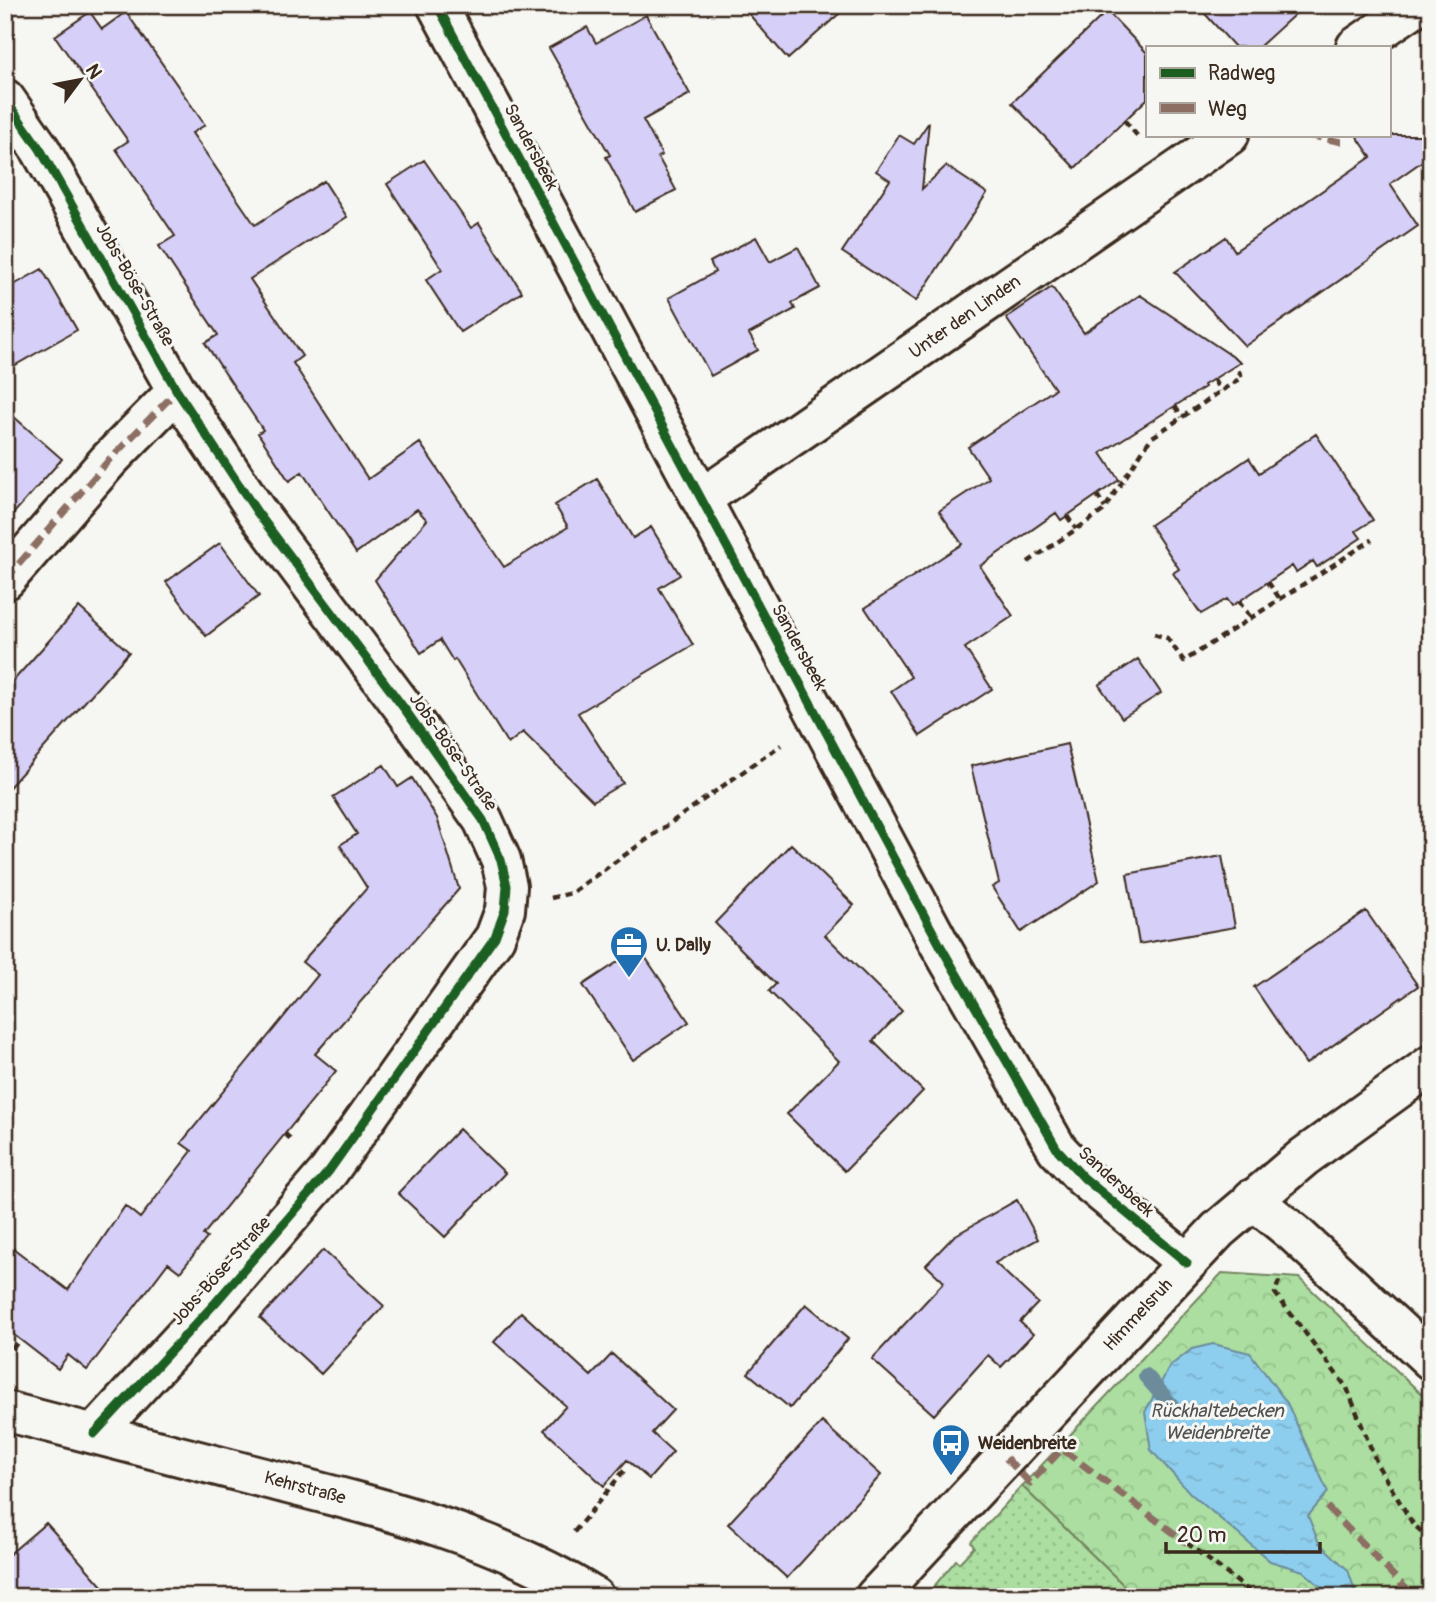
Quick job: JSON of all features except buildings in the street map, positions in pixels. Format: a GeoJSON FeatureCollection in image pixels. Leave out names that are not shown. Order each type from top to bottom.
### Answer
{"type":"FeatureCollection","features":[{"type":"Feature","properties":{"kind":"street","name":"Sandersbeek"},"geometry":{"type":"LineString","coordinates":[[437,5],[940,945],[1057,1149],[1083,1178],[1186,1263]]}},
{"type":"Feature","properties":{"kind":"street"},"geometry":{"type":"LineString","coordinates":[[1357,46],[1416,5]]}},
{"type":"Feature","properties":{"kind":"street","name":"Jobs-Böse-Straße"},"geometry":{"type":"LineString","coordinates":[[5,99],[40,149],[177,391],[257,512],[407,711],[483,821],[501,860],[507,886],[505,910],[495,937],[329,1171],[216,1303],[94,1434]]}},
{"type":"Feature","properties":{"kind":"street","name":"Unter den Linden"},"geometry":{"type":"LineString","coordinates":[[701,499],[1227,136]]}},
{"type":"Feature","properties":{"kind":"street"},"geometry":{"type":"LineString","coordinates":[[5,580],[109,460],[177,391]]}},
{"type":"Feature","properties":{"kind":"street","name":"Himmelsruh"},"geometry":{"type":"LineString","coordinates":[[875,1597],[1186,1263],[1252,1199],[1304,1157],[1431,1065]]}},
{"type":"Feature","properties":{"kind":"street"},"geometry":{"type":"LineString","coordinates":[[1252,1199],[1294,1233],[1431,1360]]}},
{"type":"Feature","properties":{"kind":"street","name":"Kehrstraße"},"geometry":{"type":"LineString","coordinates":[[5,1410],[349,1499],[507,1550],[544,1567],[594,1597]]}},
{"type":"Feature","properties":{"kind":"path"},"geometry":{"type":"LineString","coordinates":[[1028,562],[1105,508],[1151,438],[1242,377],[1236,365]]}},
{"type":"Feature","properties":{"kind":"path"},"geometry":{"type":"LineString","coordinates":[[1214,380],[1220,391]]}},
{"type":"Feature","properties":{"kind":"path"},"geometry":{"type":"LineString","coordinates":[[1175,406],[1182,417]]}},
{"type":"Feature","properties":{"kind":"path"},"geometry":{"type":"LineString","coordinates":[[1097,495],[1105,508]]}},
{"type":"Feature","properties":{"kind":"path"},"geometry":{"type":"LineString","coordinates":[[1067,516],[1076,529]]}},
{"type":"Feature","properties":{"kind":"path"},"geometry":{"type":"LineString","coordinates":[[1154,634],[1167,638],[1184,661],[1280,599],[1328,564],[1372,540]]}},
{"type":"Feature","properties":{"kind":"path"},"geometry":{"type":"LineString","coordinates":[[1349,546],[1352,552]]}},
{"type":"Feature","properties":{"kind":"path"},"geometry":{"type":"LineString","coordinates":[[1268,582],[1280,599]]}},
{"type":"Feature","properties":{"kind":"path"},"geometry":{"type":"LineString","coordinates":[[1239,601],[1251,618]]}},
{"type":"Feature","properties":{"kind":"path"},"geometry":{"type":"LineString","coordinates":[[505,910],[571,893],[779,746],[821,721]]}},
{"type":"Feature","properties":{"kind":"path"},"geometry":{"type":"LineString","coordinates":[[1294,1233],[1275,1293],[1347,1388],[1378,1466],[1413,1524],[1431,1540]]}},
{"type":"Feature","properties":{"kind":"path"},"geometry":{"type":"LineString","coordinates":[[5,1358],[16,1343]]}},
{"type":"Feature","properties":{"kind":"path"},"geometry":{"type":"LineString","coordinates":[[544,1567],[626,1468]]}},
{"type":"Feature","properties":{"kind":"path"},"geometry":{"type":"LineString","coordinates":[[1187,1544],[1257,1597]]}},
{"type":"Feature","properties":{"kind":"green space"},"geometry":{"type":"Polygon","coordinates":[[[1222,1273],[1299,1278],[1431,1403],[1431,1597],[1136,1597],[1022,1486],[1222,1273]]]}},
{"type":"Feature","properties":{"kind":"green space"},"geometry":{"type":"Polygon","coordinates":[[[1022,1486],[1136,1597],[925,1597],[956,1560],[959,1563],[974,1547],[971,1542],[1022,1486]]]}},
{"type":"Feature","properties":{"kind":"water","name":"Rückhaltebecken Weidenbreite"},"geometry":{"type":"Polygon","coordinates":[[[1213,1344],[1250,1353],[1287,1403],[1328,1492],[1308,1516],[1319,1543],[1348,1570],[1357,1597],[1332,1597],[1303,1571],[1270,1561],[1190,1493],[1151,1450],[1145,1412],[1170,1366],[1192,1349],[1213,1344]]]}},
{"type":"Feature","properties":{"kind":"waterway"},"geometry":{"type":"LineString","coordinates":[[1146,1376],[1171,1405]]}},
{"type":"Feature","properties":{"kind":"marked path"},"geometry":{"type":"LineString","coordinates":[[1312,136],[1342,142]]}},
{"type":"Feature","properties":{"kind":"marked path"},"geometry":{"type":"LineString","coordinates":[[5,580],[109,460],[177,391]]}},
{"type":"Feature","properties":{"kind":"marked path"},"geometry":{"type":"LineString","coordinates":[[1006,1458],[1030,1483],[1062,1449],[1187,1543]]}},
{"type":"Feature","properties":{"kind":"marked path"},"geometry":{"type":"LineString","coordinates":[[1327,1507],[1414,1597]]}},
{"type":"Feature","properties":{"kind":"cycle path"},"geometry":{"type":"LineString","coordinates":[[437,5],[940,945],[1057,1149],[1084,1178],[1187,1263]]}},
{"type":"Feature","properties":{"kind":"cycle path"},"geometry":{"type":"LineString","coordinates":[[5,99],[40,149],[177,391],[257,512],[406,711],[483,820],[501,860],[507,886],[505,910],[495,937],[329,1171],[216,1302],[94,1434]]}},
{"type":"Feature","properties":{"kind":"place","name":"U. Dally"},"geometry":{"type":"Point","coordinates":[629,979]}},
{"type":"Feature","properties":{"kind":"place","name":"Weidenbreite"},"geometry":{"type":"Point","coordinates":[951,1477]}}]}
